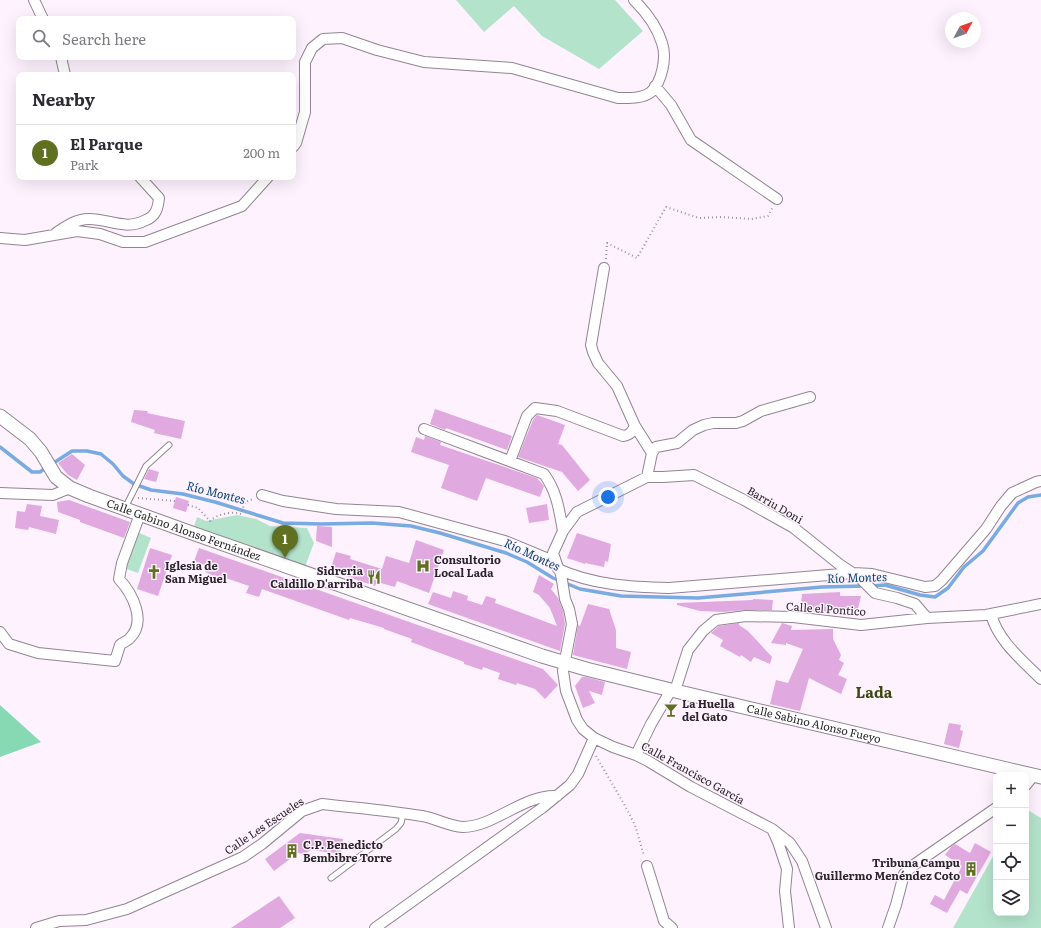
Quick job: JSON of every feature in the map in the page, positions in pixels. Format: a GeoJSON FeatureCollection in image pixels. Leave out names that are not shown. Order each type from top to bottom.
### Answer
{"type":"FeatureCollection","features":[{"type":"Feature","properties":{"kind":"street"},"geometry":{"type":"LineString","coordinates":[[34,0],[42,16]]}},
{"type":"Feature","properties":{"kind":"street"},"geometry":{"type":"LineString","coordinates":[[296,143],[305,112],[305,62],[312,48],[323,39],[342,38],[377,50],[424,62],[512,68],[618,98],[635,98],[651,92],[660,79],[664,63],[663,44],[646,12],[636,1]]}},
{"type":"Feature","properties":{"kind":"street"},"geometry":{"type":"LineString","coordinates":[[62,60],[64,72]]}},
{"type":"Feature","properties":{"kind":"street"},"geometry":{"type":"LineString","coordinates":[[655,86],[671,105],[691,140],[777,199]]}},
{"type":"Feature","properties":{"kind":"street"},"geometry":{"type":"LineString","coordinates":[[53,235],[65,226],[77,221],[90,219],[122,225],[138,224],[152,218],[158,207],[159,198],[143,180]]}},
{"type":"Feature","properties":{"kind":"street"},"geometry":{"type":"LineString","coordinates":[[0,238],[25,240],[77,231],[100,234],[123,242],[145,242],[242,206],[265,180]]}},
{"type":"Feature","properties":{"kind":"street"},"geometry":{"type":"LineString","coordinates":[[604,268],[591,345],[598,363],[617,386],[635,426],[652,453]]}},
{"type":"Feature","properties":{"kind":"street"},"geometry":{"type":"LineString","coordinates":[[647,477],[652,453],[656,447],[677,443],[693,430],[704,425],[713,423],[736,423],[743,421],[761,411],[810,397]]}},
{"type":"Feature","properties":{"kind":"street"},"geometry":{"type":"LineString","coordinates":[[510,461],[527,416],[535,408],[557,411],[623,436],[629,435],[635,426]]}},
{"type":"Feature","properties":{"kind":"street","name":"Calle Gabino Alonso Fernández"},"geometry":{"type":"LineString","coordinates":[[0,416],[30,439],[41,452],[56,477],[70,488],[128,503],[140,514],[365,594],[565,662]]}},
{"type":"Feature","properties":{"kind":"street"},"geometry":{"type":"LineString","coordinates":[[424,429],[544,474],[552,484],[559,506],[563,531]]}},
{"type":"Feature","properties":{"kind":"street","name":"Barriu Doni"},"geometry":{"type":"LineString","coordinates":[[565,662],[572,624],[553,552],[563,531],[577,512],[647,477],[694,475],[744,500],[794,528],[857,576],[875,593],[915,604],[927,618]]}},
{"type":"Feature","properties":{"kind":"street"},"geometry":{"type":"LineString","coordinates":[[262,495],[283,501],[336,509],[399,512],[505,540],[574,576],[602,583],[641,588],[669,588],[872,574],[925,587],[935,586],[942,580],[986,529],[1001,506],[1012,493],[1041,481]]}},
{"type":"Feature","properties":{"kind":"street"},"geometry":{"type":"LineString","coordinates":[[0,492],[53,495],[70,488]]}},
{"type":"Feature","properties":{"kind":"street"},"geometry":{"type":"LineString","coordinates":[[0,632],[9,644],[38,653],[115,661],[120,644],[130,638],[136,627],[136,605],[129,590],[119,579],[122,563],[140,514]]}},
{"type":"Feature","properties":{"kind":"street","name":"Calle el Pontico"},"geometry":{"type":"LineString","coordinates":[[636,754],[651,724],[673,691],[688,650],[703,631],[716,620],[746,616],[793,617],[861,625],[927,618],[991,614],[1041,604]]}},
{"type":"Feature","properties":{"kind":"street"},"geometry":{"type":"LineString","coordinates":[[991,614],[994,625],[1005,642],[1041,678]]}},
{"type":"Feature","properties":{"kind":"street","name":"Calle Sabino Alonso Fueyo"},"geometry":{"type":"LineString","coordinates":[[565,662],[586,669],[673,691],[1034,779]]}},
{"type":"Feature","properties":{"kind":"street","name":"Calle Francisco García"},"geometry":{"type":"LineString","coordinates":[[565,662],[563,671],[566,691],[577,720],[583,729],[594,738],[612,747],[636,754],[691,787],[772,830],[790,843],[802,861],[826,928]]}},
{"type":"Feature","properties":{"kind":"street"},"geometry":{"type":"LineString","coordinates":[[375,928],[542,808],[570,785],[578,774],[594,738]]}},
{"type":"Feature","properties":{"kind":"street","name":"Calle Les Escueles"},"geometry":{"type":"LineString","coordinates":[[36,928],[59,920],[86,920],[127,909],[243,858],[302,811],[314,806],[322,804],[423,816],[445,824],[463,827],[488,820],[536,799],[549,795],[557,796]]}},
{"type":"Feature","properties":{"kind":"street"},"geometry":{"type":"LineString","coordinates":[[888,928],[904,874],[915,864],[993,810]]}},
{"type":"Feature","properties":{"kind":"street"},"geometry":{"type":"LineString","coordinates":[[772,830],[787,868],[785,891],[789,928]]}},
{"type":"Feature","properties":{"kind":"street"},"geometry":{"type":"LineString","coordinates":[[647,866],[664,921],[672,928]]}},
{"type":"Feature","properties":{"kind":"lane"},"geometry":{"type":"LineString","coordinates":[[128,503],[146,466],[168,445]]}},
{"type":"Feature","properties":{"kind":"lane"},"geometry":{"type":"LineString","coordinates":[[331,878],[396,829],[401,823],[403,814]]}},
{"type":"Feature","properties":{"kind":"path"},"geometry":{"type":"LineString","coordinates":[[604,268],[607,255],[607,243],[637,258],[666,207],[699,218],[721,217],[752,219],[768,216],[777,199]]}},
{"type":"Feature","properties":{"kind":"path"},"geometry":{"type":"LineString","coordinates":[[128,503],[175,501]]}},
{"type":"Feature","properties":{"kind":"path"},"geometry":{"type":"LineString","coordinates":[[188,505],[198,508],[210,521],[214,517],[236,512],[241,514],[245,502]]}},
{"type":"Feature","properties":{"kind":"path"},"geometry":{"type":"LineString","coordinates":[[588,752],[598,758],[635,825],[647,866]]}},
{"type":"Feature","properties":{"kind":"green space"},"geometry":{"type":"Polygon","coordinates":[[[456,0],[615,0],[643,31],[599,69],[542,36],[514,6],[484,32],[456,0]]]}},
{"type":"Feature","properties":{"kind":"green space"},"geometry":{"type":"Polygon","coordinates":[[[237,515],[256,519],[270,526],[307,528],[314,543],[303,572],[192,533],[197,517],[206,521],[237,515]]]}},
{"type":"Feature","properties":{"kind":"green space"},"geometry":{"type":"Polygon","coordinates":[[[137,532],[151,538],[138,573],[124,568],[137,532]]]}},
{"type":"Feature","properties":{"kind":"green space"},"geometry":{"type":"Polygon","coordinates":[[[0,705],[41,742],[0,757],[0,705]]]}},
{"type":"Feature","properties":{"kind":"green space"},"geometry":{"type":"Polygon","coordinates":[[[1029,811],[1041,818],[1041,928],[953,928],[993,856],[993,916],[1029,916],[1029,811]]]}},
{"type":"Feature","properties":{"kind":"building"},"geometry":{"type":"Polygon","coordinates":[[[435,409],[512,436],[507,450],[446,428],[445,430],[430,424],[435,409]]]}},
{"type":"Feature","properties":{"kind":"building"},"geometry":{"type":"Polygon","coordinates":[[[134,410],[148,411],[147,413],[185,421],[181,439],[154,433],[155,430],[131,422],[134,410]]]}},
{"type":"Feature","properties":{"kind":"building"},"geometry":{"type":"Polygon","coordinates":[[[537,415],[565,425],[558,444],[562,445],[590,480],[578,491],[562,472],[518,457],[533,420],[537,415]]]}},
{"type":"Feature","properties":{"kind":"building"},"geometry":{"type":"Polygon","coordinates":[[[425,436],[441,442],[440,445],[537,478],[544,486],[540,497],[486,478],[477,501],[441,488],[449,465],[411,452],[416,437],[424,440],[425,436]]]}},
{"type":"Feature","properties":{"kind":"building"},"geometry":{"type":"Polygon","coordinates":[[[72,454],[85,465],[77,480],[68,475],[58,463],[72,454]]]}},
{"type":"Feature","properties":{"kind":"building"},"geometry":{"type":"Polygon","coordinates":[[[149,469],[159,472],[156,482],[144,479],[149,469]]]}},
{"type":"Feature","properties":{"kind":"building"},"geometry":{"type":"Polygon","coordinates":[[[176,497],[189,501],[186,512],[173,508],[176,497]]]}},
{"type":"Feature","properties":{"kind":"building"},"geometry":{"type":"Polygon","coordinates":[[[69,500],[130,522],[124,538],[80,522],[80,520],[58,512],[57,502],[69,500]]]}},
{"type":"Feature","properties":{"kind":"building"},"geometry":{"type":"Polygon","coordinates":[[[27,504],[42,506],[40,516],[59,520],[56,534],[29,527],[28,530],[15,528],[17,511],[25,512],[27,504]]]}},
{"type":"Feature","properties":{"kind":"building"},"geometry":{"type":"Polygon","coordinates":[[[547,504],[549,520],[529,523],[526,508],[547,504]]]}},
{"type":"Feature","properties":{"kind":"building"},"geometry":{"type":"Polygon","coordinates":[[[317,526],[332,527],[332,547],[316,541],[317,526]]]}},
{"type":"Feature","properties":{"kind":"building"},"geometry":{"type":"Polygon","coordinates":[[[577,533],[611,544],[608,562],[605,561],[604,567],[585,564],[567,558],[577,533]]]}},
{"type":"Feature","properties":{"kind":"building"},"geometry":{"type":"Polygon","coordinates":[[[416,540],[444,550],[429,593],[397,581],[395,587],[377,582],[375,586],[330,571],[336,552],[351,556],[350,559],[382,569],[386,556],[409,563],[416,540]]]}},
{"type":"Feature","properties":{"kind":"building","name":"Iglesia de San Miguel"},"geometry":{"type":"Polygon","coordinates":[[[150,548],[172,555],[158,596],[137,589],[150,548]]]}},
{"type":"Feature","properties":{"kind":"building"},"geometry":{"type":"Polygon","coordinates":[[[199,548],[543,669],[558,685],[545,699],[535,689],[498,679],[500,673],[483,667],[482,670],[464,664],[464,662],[411,642],[412,639],[384,628],[350,618],[349,620],[262,589],[259,597],[246,593],[249,586],[220,576],[219,578],[205,572],[207,566],[194,561],[199,548]]]}},
{"type":"Feature","properties":{"kind":"building"},"geometry":{"type":"Polygon","coordinates":[[[539,575],[554,584],[551,589],[558,598],[563,611],[565,624],[560,651],[428,604],[433,592],[451,598],[453,591],[468,596],[467,600],[482,605],[486,596],[496,599],[495,603],[557,626],[550,608],[539,595],[533,592],[539,575]]]}},
{"type":"Feature","properties":{"kind":"building"},"geometry":{"type":"Polygon","coordinates":[[[840,592],[840,596],[861,596],[857,613],[800,611],[802,594],[840,592]]]}},
{"type":"Feature","properties":{"kind":"building"},"geometry":{"type":"Polygon","coordinates":[[[753,599],[773,600],[772,610],[724,612],[700,611],[677,605],[677,603],[753,599]]]}},
{"type":"Feature","properties":{"kind":"building"},"geometry":{"type":"Polygon","coordinates":[[[588,604],[609,609],[616,630],[616,648],[631,652],[627,669],[573,655],[578,625],[580,626],[588,604]]]}},
{"type":"Feature","properties":{"kind":"building"},"geometry":{"type":"Polygon","coordinates":[[[739,623],[739,625],[748,631],[772,657],[770,664],[754,657],[751,662],[741,655],[740,657],[720,646],[723,640],[711,633],[719,626],[739,623]]]}},
{"type":"Feature","properties":{"kind":"building"},"geometry":{"type":"Polygon","coordinates":[[[782,623],[792,626],[791,630],[833,629],[833,639],[841,655],[839,660],[844,663],[838,675],[847,679],[841,694],[809,678],[800,711],[770,704],[776,680],[788,683],[803,649],[786,643],[786,645],[771,643],[782,623]]]}},
{"type":"Feature","properties":{"kind":"building"},"geometry":{"type":"Polygon","coordinates":[[[582,677],[605,682],[602,695],[589,691],[595,703],[583,708],[575,686],[582,677]]]}},
{"type":"Feature","properties":{"kind":"building"},"geometry":{"type":"Polygon","coordinates":[[[949,723],[961,725],[960,730],[963,731],[959,748],[944,744],[949,723]]]}},
{"type":"Feature","properties":{"kind":"building","name":"C.P. Benedicto Bembibre Torre"},"geometry":{"type":"Polygon","coordinates":[[[300,833],[343,839],[341,854],[311,850],[305,854],[298,853],[274,871],[265,859],[300,833]]]}},
{"type":"Feature","properties":{"kind":"building"},"geometry":{"type":"Polygon","coordinates":[[[975,843],[991,852],[967,894],[960,890],[947,913],[930,904],[935,895],[944,900],[962,866],[945,855],[955,844],[970,853],[975,843]]]}},
{"type":"Feature","properties":{"kind":"building"},"geometry":{"type":"Polygon","coordinates":[[[279,896],[295,918],[280,928],[231,928],[279,896]]]}},
{"type":"Feature","properties":{"kind":"waterway","name":"Río Montes"},"geometry":{"type":"LineString","coordinates":[[0,447],[32,472],[40,472],[47,467]]}},
{"type":"Feature","properties":{"kind":"waterway","name":"Río Montes"},"geometry":{"type":"LineString","coordinates":[[52,464],[72,451],[87,451],[101,454],[113,464],[123,476],[134,484],[151,490],[183,494],[215,502],[283,523],[372,523],[411,526],[506,553],[527,562],[553,578],[580,589],[621,596],[698,598],[822,587],[865,586]]}},
{"type":"Feature","properties":{"kind":"waterway","name":"Río Montes"},"geometry":{"type":"LineString","coordinates":[[871,586],[885,585],[920,595],[935,597],[948,588],[964,567],[983,551],[1018,503],[1028,497],[1041,495]]}},
{"type":"Feature","properties":{"kind":"place","name":"El Parque"},"geometry":{"type":"Point","coordinates":[285,558]}},
{"type":"Feature","properties":{"kind":"place","name":"Consultorio Local Lada"},"geometry":{"type":"Point","coordinates":[423,566]}},
{"type":"Feature","properties":{"kind":"place","name":"Iglesia de San Miguel"},"geometry":{"type":"Point","coordinates":[154,572]}},
{"type":"Feature","properties":{"kind":"place","name":"Sidreria Caldillo D'arriba"},"geometry":{"type":"Point","coordinates":[374,577]}},
{"type":"Feature","properties":{"kind":"place","name":"La Huella del Gato"},"geometry":{"type":"Point","coordinates":[671,710]}},
{"type":"Feature","properties":{"kind":"place","name":"C.P. Benedicto Bembibre Torre"},"geometry":{"type":"Point","coordinates":[292,851]}},
{"type":"Feature","properties":{"kind":"place","name":"Tribuna Campu Guillermo Menéndez Coto"},"geometry":{"type":"Point","coordinates":[971,869]}},
{"type":"Feature","properties":{"kind":"district","name":"Lada"},"geometry":{"type":"Point","coordinates":[874,693]}}]}
